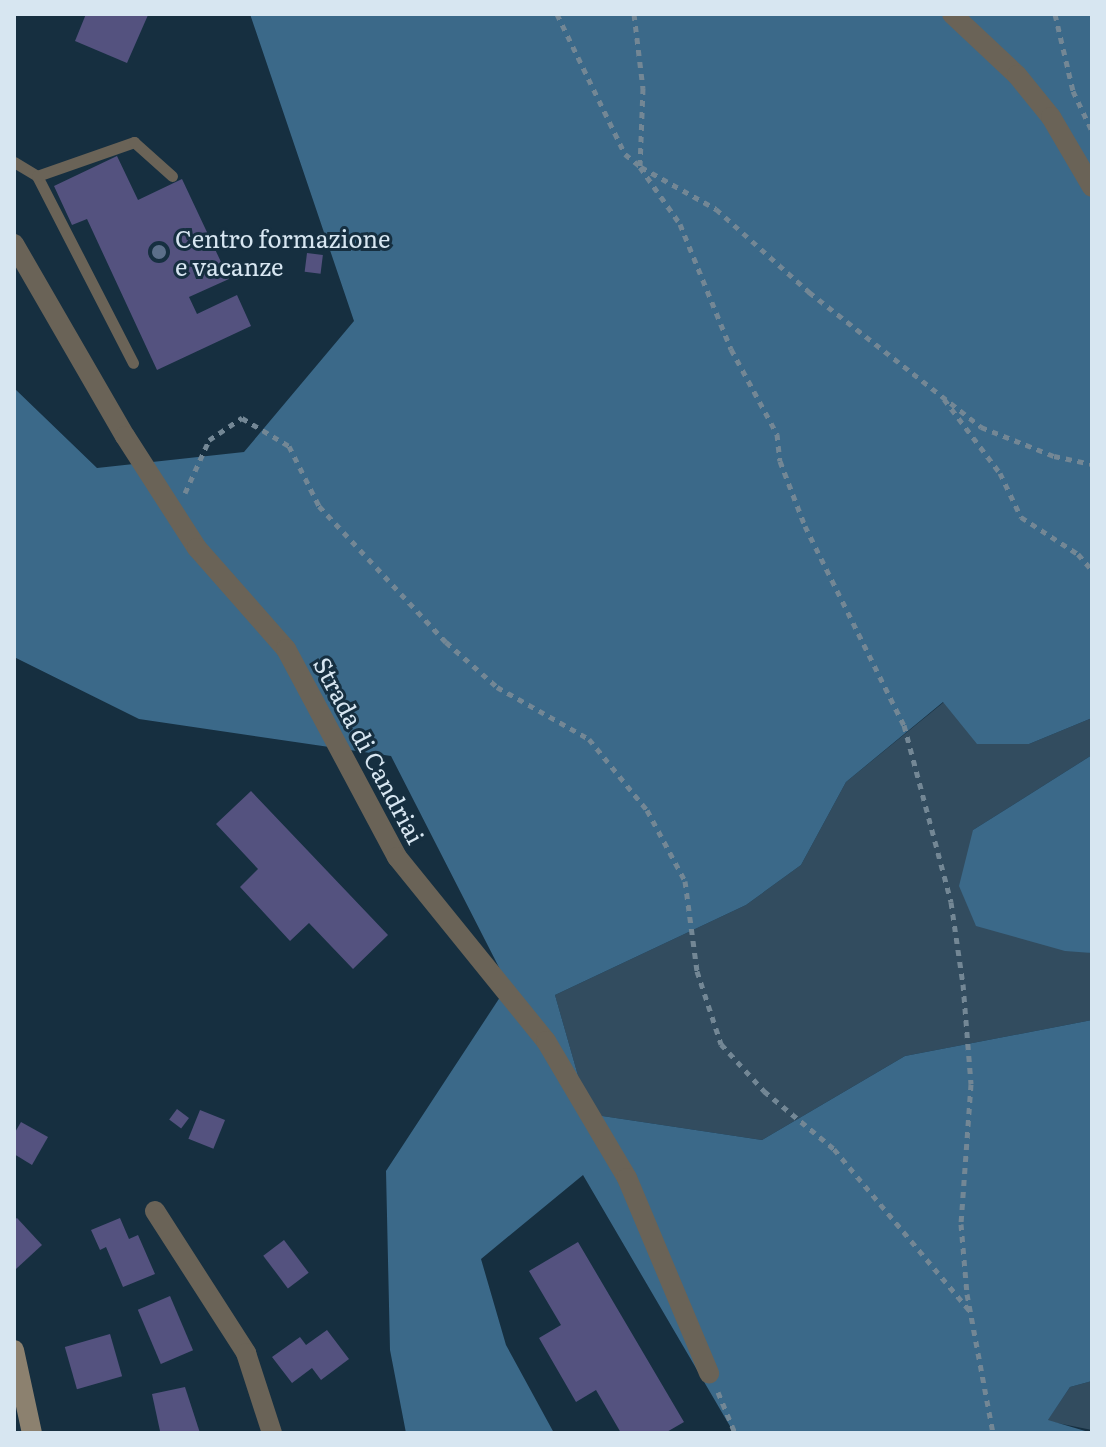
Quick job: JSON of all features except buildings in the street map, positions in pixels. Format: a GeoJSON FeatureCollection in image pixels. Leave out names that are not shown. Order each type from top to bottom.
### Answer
{"type":"FeatureCollection","features":[{"type":"Feature","properties":{"kind":"main road"},"geometry":{"type":"LineString","coordinates":[[14,1350],[32,1433]]}},
{"type":"Feature","properties":{"kind":"street"},"geometry":{"type":"LineString","coordinates":[[952,14],[1043,107],[1092,187]]}},
{"type":"Feature","properties":{"kind":"street","name":"Strada di Candriai"},"geometry":{"type":"LineString","coordinates":[[14,244],[197,548],[286,649],[397,857],[546,1041],[627,1178],[709,1373]]}},
{"type":"Feature","properties":{"kind":"street"},"geometry":{"type":"LineString","coordinates":[[155,1211],[246,1353],[272,1433]]}},
{"type":"Feature","properties":{"kind":"lane"},"geometry":{"type":"LineString","coordinates":[[37,176],[134,142],[172,176]]}},
{"type":"Feature","properties":{"kind":"lane"},"geometry":{"type":"LineString","coordinates":[[14,162],[37,176],[133,363]]}},
{"type":"Feature","properties":{"kind":"path"},"geometry":{"type":"LineString","coordinates":[[556,14],[625,154],[640,167],[643,88],[634,14]]}},
{"type":"Feature","properties":{"kind":"path"},"geometry":{"type":"LineString","coordinates":[[1055,14],[1073,91],[1092,131]]}},
{"type":"Feature","properties":{"kind":"path"},"geometry":{"type":"LineString","coordinates":[[993,1433],[970,1311],[961,1224],[971,1084],[963,984],[951,902],[904,725],[805,526],[780,461],[777,434],[731,349],[680,224],[640,167],[716,209],[809,292],[981,427],[1054,456],[1092,464]]}},
{"type":"Feature","properties":{"kind":"path"},"geometry":{"type":"LineString","coordinates":[[936,389],[1000,473],[1021,517],[1078,554],[1092,570]]}},
{"type":"Feature","properties":{"kind":"path"},"geometry":{"type":"LineString","coordinates":[[172,509],[192,485],[209,440],[242,418],[289,446],[319,506],[446,642],[497,687],[589,739],[647,810],[685,881],[697,971],[721,1044],[764,1091],[834,1149],[970,1311]]}},
{"type":"Feature","properties":{"kind":"path"},"geometry":{"type":"LineString","coordinates":[[709,1373],[735,1433]]}},
{"type":"Feature","properties":{"kind":"shaded area"},"geometry":{"type":"Polygon","coordinates":[[[250,14],[1092,14],[1092,718],[1029,744],[977,744],[943,702],[846,782],[801,865],[746,905],[555,995],[589,1114],[762,1140],[905,1056],[1092,1020],[1092,1381],[1070,1387],[1048,1420],[1092,1433],[734,1433],[583,1175],[481,1259],[506,1345],[554,1433],[406,1433],[390,1350],[386,1171],[508,985],[391,756],[139,719],[14,657],[14,388],[97,468],[244,452],[354,321],[250,14]]]}},
{"type":"Feature","properties":{"kind":"shaded area"},"geometry":{"type":"Polygon","coordinates":[[[944,702],[1029,744],[1092,718],[1092,755],[973,830],[1023,937],[1092,953],[1092,1020],[905,1056],[762,1140],[589,1114],[555,995],[746,905],[801,865],[846,782],[944,702]]]}},
{"type":"Feature","properties":{"kind":"shaded area"},"geometry":{"type":"Polygon","coordinates":[[[1092,755],[1092,953],[1065,951],[976,926],[959,886],[973,830],[1092,755]]]}},
{"type":"Feature","properties":{"kind":"shaded area"},"geometry":{"type":"Polygon","coordinates":[[[1092,1381],[1092,1430],[1047,1421],[1070,1387],[1092,1381]]]}},
{"type":"Feature","properties":{"kind":"place","name":"Centro formazione e vacanze"},"geometry":{"type":"Point","coordinates":[159,252]}}]}
